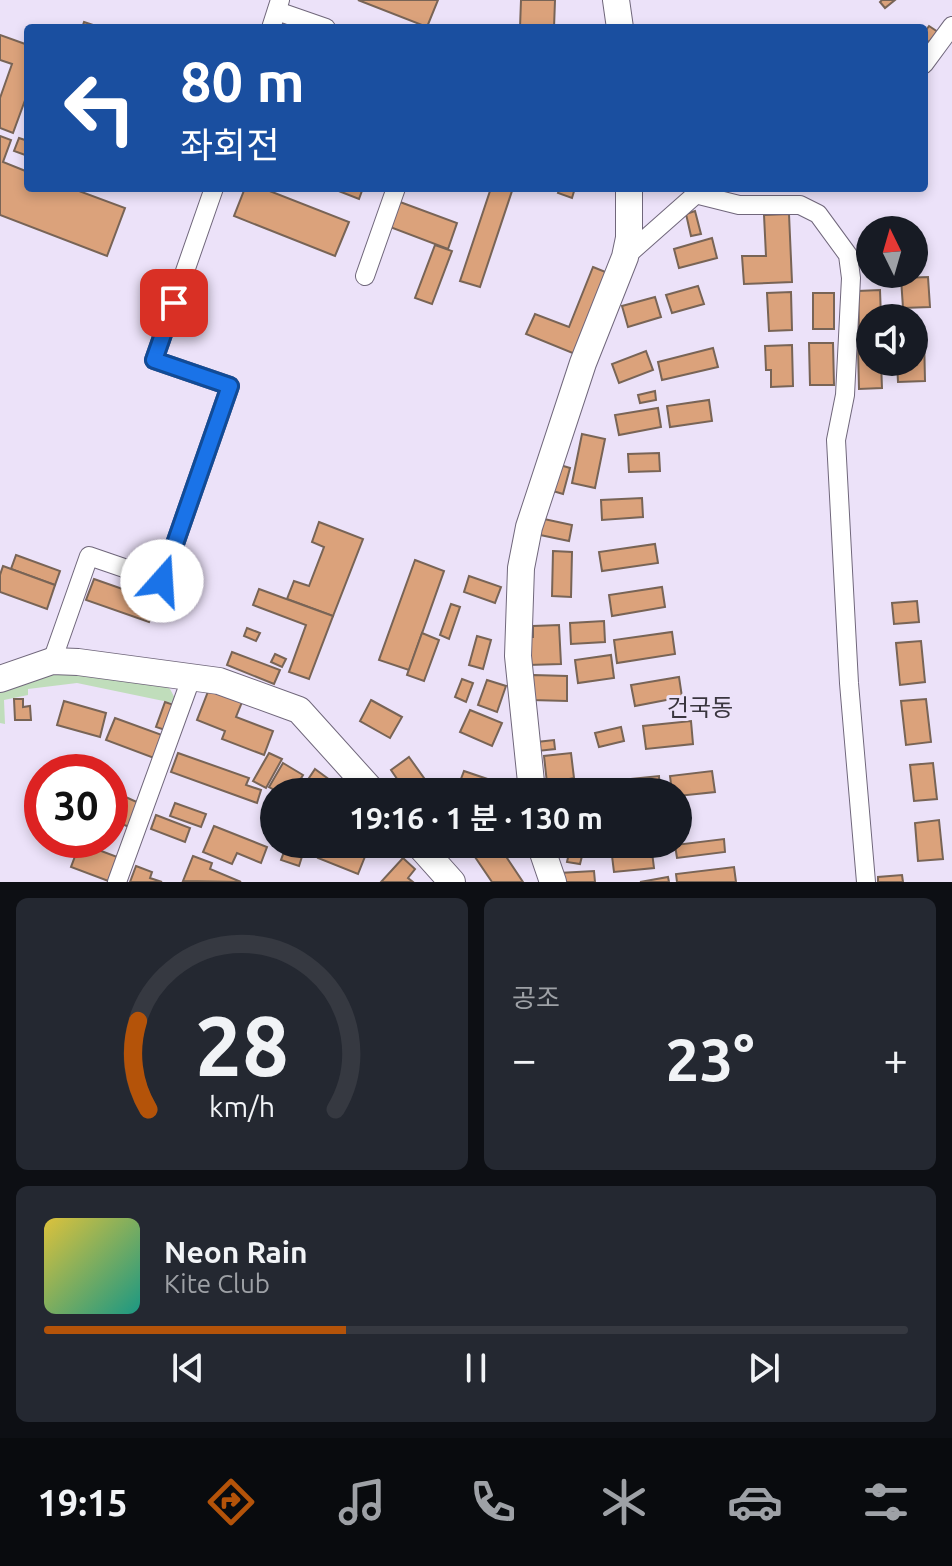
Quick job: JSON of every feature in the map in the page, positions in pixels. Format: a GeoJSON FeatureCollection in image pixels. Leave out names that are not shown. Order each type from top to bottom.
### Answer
{"type":"FeatureCollection","features":[{"type":"Feature","properties":{"kind":"street"},"geometry":{"type":"LineString","coordinates":[[616,0],[619,24]]}},
{"type":"Feature","properties":{"kind":"street"},"geometry":{"type":"LineString","coordinates":[[276,13],[313,24]]}},
{"type":"Feature","properties":{"kind":"street"},"geometry":{"type":"LineString","coordinates":[[928,59],[952,26]]}},
{"type":"Feature","properties":{"kind":"street"},"geometry":{"type":"LineString","coordinates":[[52,661],[89,556],[162,581],[230,386],[154,360],[213,192]]}},
{"type":"Feature","properties":{"kind":"street"},"geometry":{"type":"LineString","coordinates":[[365,276],[395,192]]}},
{"type":"Feature","properties":{"kind":"street"},"geometry":{"type":"LineString","coordinates":[[531,778],[518,656],[521,568],[529,527],[549,464],[583,363],[625,257],[629,238],[629,192]]}},
{"type":"Feature","properties":{"kind":"street"},"geometry":{"type":"LineString","coordinates":[[625,257],[698,192]]}},
{"type":"Feature","properties":{"kind":"street"},"geometry":{"type":"LineString","coordinates":[[702,192],[739,205],[800,205],[818,214],[848,255],[851,278],[845,395],[836,440],[849,683],[866,882]]}},
{"type":"Feature","properties":{"kind":"street"},"geometry":{"type":"LineString","coordinates":[[0,679],[52,661],[219,681],[299,710],[360,778]]}},
{"type":"Feature","properties":{"kind":"street"},"geometry":{"type":"LineString","coordinates":[[117,882],[192,676]]}},
{"type":"Feature","properties":{"kind":"street"},"geometry":{"type":"LineString","coordinates":[[431,858],[452,882]]}},
{"type":"Feature","properties":{"kind":"street"},"geometry":{"type":"LineString","coordinates":[[545,858],[553,882]]}},
{"type":"Feature","properties":{"kind":"green space"},"geometry":{"type":"Polygon","coordinates":[[[63,673],[162,684],[170,689],[178,704],[77,683],[28,689],[28,695],[4,700],[5,724],[0,723],[0,692],[44,676],[63,673]]]}},
{"type":"Feature","properties":{"kind":"building"},"geometry":{"type":"Polygon","coordinates":[[[358,0],[438,0],[428,24],[419,24],[358,0]]]}},
{"type":"Feature","properties":{"kind":"building"},"geometry":{"type":"Polygon","coordinates":[[[521,0],[555,0],[554,24],[520,24],[521,0]]]}},
{"type":"Feature","properties":{"kind":"building"},"geometry":{"type":"Polygon","coordinates":[[[895,0],[885,8],[880,2],[895,0]]]}},
{"type":"Feature","properties":{"kind":"building"},"geometry":{"type":"Polygon","coordinates":[[[928,27],[938,32],[930,43],[928,41],[928,27]]]}},
{"type":"Feature","properties":{"kind":"building"},"geometry":{"type":"Polygon","coordinates":[[[0,35],[24,44],[24,103],[13,133],[0,128],[0,98],[12,64],[0,60],[0,35]]]}},
{"type":"Feature","properties":{"kind":"building"},"geometry":{"type":"Polygon","coordinates":[[[0,136],[11,140],[3,162],[24,170],[24,192],[82,192],[125,208],[107,256],[0,215],[0,136]]]}},
{"type":"Feature","properties":{"kind":"building"},"geometry":{"type":"Polygon","coordinates":[[[19,138],[24,140],[24,155],[14,151],[19,138]]]}},
{"type":"Feature","properties":{"kind":"building"},"geometry":{"type":"Polygon","coordinates":[[[243,192],[272,192],[349,222],[335,256],[234,216],[243,192]]]}},
{"type":"Feature","properties":{"kind":"building"},"geometry":{"type":"Polygon","coordinates":[[[341,192],[362,192],[359,199],[341,192]]]}},
{"type":"Feature","properties":{"kind":"building"},"geometry":{"type":"Polygon","coordinates":[[[490,192],[512,192],[480,287],[460,281],[490,192]]]}},
{"type":"Feature","properties":{"kind":"building"},"geometry":{"type":"Polygon","coordinates":[[[558,192],[574,192],[572,198],[558,192]]]}},
{"type":"Feature","properties":{"kind":"building"},"geometry":{"type":"Polygon","coordinates":[[[400,202],[457,223],[448,249],[390,227],[400,202]]]}},
{"type":"Feature","properties":{"kind":"building"},"geometry":{"type":"Polygon","coordinates":[[[695,211],[701,234],[691,236],[686,214],[695,211]]]}},
{"type":"Feature","properties":{"kind":"building"},"geometry":{"type":"Polygon","coordinates":[[[789,214],[792,282],[744,284],[742,256],[766,256],[764,215],[789,214]]]}},
{"type":"Feature","properties":{"kind":"building"},"geometry":{"type":"Polygon","coordinates":[[[712,238],[717,258],[679,268],[674,249],[712,238]]]}},
{"type":"Feature","properties":{"kind":"building"},"geometry":{"type":"Polygon","coordinates":[[[435,245],[452,251],[432,304],[415,298],[435,245]]]}},
{"type":"Feature","properties":{"kind":"building"},"geometry":{"type":"Polygon","coordinates":[[[593,267],[608,273],[575,354],[526,334],[535,314],[569,327],[593,267]]]}},
{"type":"Feature","properties":{"kind":"building"},"geometry":{"type":"Polygon","coordinates":[[[928,277],[930,307],[928,304],[903,304],[902,288],[928,288],[928,277]]]}},
{"type":"Feature","properties":{"kind":"building"},"geometry":{"type":"Polygon","coordinates":[[[698,286],[704,304],[672,313],[666,295],[698,286]]]}},
{"type":"Feature","properties":{"kind":"building"},"geometry":{"type":"Polygon","coordinates":[[[880,290],[880,304],[858,304],[858,291],[880,290]]]}},
{"type":"Feature","properties":{"kind":"building"},"geometry":{"type":"Polygon","coordinates":[[[791,292],[792,330],[769,331],[767,293],[791,292]]]}},
{"type":"Feature","properties":{"kind":"building"},"geometry":{"type":"Polygon","coordinates":[[[813,293],[834,293],[834,329],[813,329],[813,293]]]}},
{"type":"Feature","properties":{"kind":"building"},"geometry":{"type":"Polygon","coordinates":[[[655,297],[661,317],[628,327],[622,306],[655,297]]]}},
{"type":"Feature","properties":{"kind":"building"},"geometry":{"type":"Polygon","coordinates":[[[809,343],[833,343],[834,385],[810,385],[809,343]]]}},
{"type":"Feature","properties":{"kind":"building"},"geometry":{"type":"Polygon","coordinates":[[[792,345],[793,386],[771,387],[771,370],[766,370],[765,346],[792,345]]]}},
{"type":"Feature","properties":{"kind":"building"},"geometry":{"type":"Polygon","coordinates":[[[713,348],[718,367],[662,380],[658,362],[713,348]]]}},
{"type":"Feature","properties":{"kind":"building"},"geometry":{"type":"Polygon","coordinates":[[[646,351],[653,370],[619,383],[612,364],[646,351]]]}},
{"type":"Feature","properties":{"kind":"building"},"geometry":{"type":"Polygon","coordinates":[[[859,376],[882,376],[882,388],[859,389],[859,376]]]}},
{"type":"Feature","properties":{"kind":"building"},"geometry":{"type":"Polygon","coordinates":[[[898,376],[925,376],[925,381],[898,382],[898,376]]]}},
{"type":"Feature","properties":{"kind":"building"},"geometry":{"type":"Polygon","coordinates":[[[655,391],[656,400],[640,403],[638,395],[655,391]]]}},
{"type":"Feature","properties":{"kind":"building"},"geometry":{"type":"Polygon","coordinates":[[[709,400],[712,421],[670,427],[667,406],[709,400]]]}},
{"type":"Feature","properties":{"kind":"building"},"geometry":{"type":"Polygon","coordinates":[[[658,408],[661,427],[619,435],[615,415],[658,408]]]}},
{"type":"Feature","properties":{"kind":"building"},"geometry":{"type":"Polygon","coordinates":[[[582,434],[605,439],[595,488],[572,483],[582,434]]]}},
{"type":"Feature","properties":{"kind":"building"},"geometry":{"type":"Polygon","coordinates":[[[659,453],[660,471],[629,472],[628,454],[659,453]]]}},
{"type":"Feature","properties":{"kind":"building"},"geometry":{"type":"Polygon","coordinates":[[[560,465],[570,468],[563,494],[553,491],[560,465]]]}},
{"type":"Feature","properties":{"kind":"building"},"geometry":{"type":"Polygon","coordinates":[[[642,498],[643,517],[602,520],[601,500],[642,498]]]}},
{"type":"Feature","properties":{"kind":"building"},"geometry":{"type":"Polygon","coordinates":[[[544,519],[572,525],[569,541],[540,535],[544,519]]]}},
{"type":"Feature","properties":{"kind":"building"},"geometry":{"type":"Polygon","coordinates":[[[319,522],[363,539],[333,616],[287,599],[294,581],[309,586],[324,547],[312,542],[319,522]]]}},
{"type":"Feature","properties":{"kind":"building"},"geometry":{"type":"Polygon","coordinates":[[[655,544],[658,563],[602,571],[599,552],[655,544]]]}},
{"type":"Feature","properties":{"kind":"building"},"geometry":{"type":"Polygon","coordinates":[[[553,551],[572,552],[571,597],[552,596],[553,551]]]}},
{"type":"Feature","properties":{"kind":"building"},"geometry":{"type":"Polygon","coordinates":[[[16,555],[60,571],[55,585],[11,569],[16,555]]]}},
{"type":"Feature","properties":{"kind":"building"},"geometry":{"type":"Polygon","coordinates":[[[415,560],[444,571],[409,670],[379,660],[415,560]]]}},
{"type":"Feature","properties":{"kind":"building"},"geometry":{"type":"Polygon","coordinates":[[[3,566],[55,585],[47,609],[0,592],[3,566]]]}},
{"type":"Feature","properties":{"kind":"building"},"geometry":{"type":"Polygon","coordinates":[[[469,576],[501,587],[495,603],[464,592],[469,576]]]}},
{"type":"Feature","properties":{"kind":"building"},"geometry":{"type":"Polygon","coordinates":[[[94,579],[157,601],[149,622],[86,600],[94,579]]]}},
{"type":"Feature","properties":{"kind":"building"},"geometry":{"type":"Polygon","coordinates":[[[662,587],[665,607],[612,616],[609,595],[662,587]]]}},
{"type":"Feature","properties":{"kind":"building"},"geometry":{"type":"Polygon","coordinates":[[[259,589],[333,616],[309,679],[289,672],[306,625],[253,605],[259,589]]]}},
{"type":"Feature","properties":{"kind":"building"},"geometry":{"type":"Polygon","coordinates":[[[917,601],[919,622],[894,624],[892,603],[917,601]]]}},
{"type":"Feature","properties":{"kind":"building"},"geometry":{"type":"Polygon","coordinates":[[[451,604],[460,607],[449,639],[440,635],[451,604]]]}},
{"type":"Feature","properties":{"kind":"building"},"geometry":{"type":"Polygon","coordinates":[[[604,621],[605,642],[571,644],[570,623],[604,621]]]}},
{"type":"Feature","properties":{"kind":"building"},"geometry":{"type":"Polygon","coordinates":[[[559,625],[561,664],[528,665],[526,637],[533,637],[533,626],[559,625]]]}},
{"type":"Feature","properties":{"kind":"building"},"geometry":{"type":"Polygon","coordinates":[[[247,628],[260,633],[256,641],[244,636],[247,628]]]}},
{"type":"Feature","properties":{"kind":"building"},"geometry":{"type":"Polygon","coordinates":[[[672,632],[675,654],[617,663],[614,640],[672,632]]]}},
{"type":"Feature","properties":{"kind":"building"},"geometry":{"type":"Polygon","coordinates":[[[422,633],[439,640],[424,681],[407,675],[422,633]]]}},
{"type":"Feature","properties":{"kind":"building"},"geometry":{"type":"Polygon","coordinates":[[[477,636],[491,640],[483,669],[469,665],[477,636]]]}},
{"type":"Feature","properties":{"kind":"building"},"geometry":{"type":"Polygon","coordinates":[[[921,641],[925,682],[900,685],[896,643],[921,641]]]}},
{"type":"Feature","properties":{"kind":"building"},"geometry":{"type":"Polygon","coordinates":[[[232,652],[280,670],[274,684],[227,665],[232,652]]]}},
{"type":"Feature","properties":{"kind":"building"},"geometry":{"type":"Polygon","coordinates":[[[275,654],[286,659],[282,667],[271,662],[275,654]]]}},
{"type":"Feature","properties":{"kind":"building"},"geometry":{"type":"Polygon","coordinates":[[[611,655],[614,678],[578,683],[575,660],[611,655]]]}},
{"type":"Feature","properties":{"kind":"building"},"geometry":{"type":"Polygon","coordinates":[[[533,675],[567,676],[567,701],[532,700],[533,675]]]}},
{"type":"Feature","properties":{"kind":"building"},"geometry":{"type":"Polygon","coordinates":[[[679,677],[682,697],[635,706],[631,685],[679,677]]]}},
{"type":"Feature","properties":{"kind":"building"},"geometry":{"type":"Polygon","coordinates":[[[462,679],[473,683],[466,702],[455,697],[462,679]]]}},
{"type":"Feature","properties":{"kind":"building"},"geometry":{"type":"Polygon","coordinates":[[[487,680],[506,686],[497,712],[478,705],[487,680]]]}},
{"type":"Feature","properties":{"kind":"building"},"geometry":{"type":"Polygon","coordinates":[[[209,689],[242,702],[236,717],[273,731],[264,755],[222,739],[225,731],[197,720],[209,689]]]}},
{"type":"Feature","properties":{"kind":"building"},"geometry":{"type":"Polygon","coordinates":[[[14,699],[23,699],[23,707],[30,706],[31,720],[15,720],[14,699]]]}},
{"type":"Feature","properties":{"kind":"building"},"geometry":{"type":"Polygon","coordinates":[[[926,699],[931,742],[906,745],[901,701],[926,699]]]}},
{"type":"Feature","properties":{"kind":"building"},"geometry":{"type":"Polygon","coordinates":[[[371,700],[402,717],[390,738],[360,721],[371,700]]]}},
{"type":"Feature","properties":{"kind":"building"},"geometry":{"type":"Polygon","coordinates":[[[64,701],[106,713],[100,737],[57,725],[64,701]]]}},
{"type":"Feature","properties":{"kind":"building"},"geometry":{"type":"Polygon","coordinates":[[[165,702],[177,706],[168,731],[156,727],[165,702]]]}},
{"type":"Feature","properties":{"kind":"building"},"geometry":{"type":"Polygon","coordinates":[[[470,710],[502,723],[492,746],[460,732],[470,710]]]}},
{"type":"Feature","properties":{"kind":"building"},"geometry":{"type":"Polygon","coordinates":[[[115,718],[162,735],[154,758],[106,740],[115,718]]]}},
{"type":"Feature","properties":{"kind":"building"},"geometry":{"type":"Polygon","coordinates":[[[691,721],[693,744],[646,749],[643,726],[691,721]]]}},
{"type":"Feature","properties":{"kind":"building"},"geometry":{"type":"Polygon","coordinates":[[[621,727],[624,741],[599,747],[595,733],[621,727]]]}},
{"type":"Feature","properties":{"kind":"building"},"geometry":{"type":"Polygon","coordinates":[[[554,740],[555,749],[538,751],[537,742],[554,740]]]}},
{"type":"Feature","properties":{"kind":"building"},"geometry":{"type":"Polygon","coordinates":[[[178,753],[249,778],[246,785],[260,790],[260,793],[257,803],[171,772],[178,753]]]}},
{"type":"Feature","properties":{"kind":"building"},"geometry":{"type":"Polygon","coordinates":[[[269,753],[282,759],[272,778],[260,778],[260,785],[253,781],[269,753]]]}},
{"type":"Feature","properties":{"kind":"building"},"geometry":{"type":"Polygon","coordinates":[[[571,753],[574,778],[546,778],[544,756],[571,753]]]}},
{"type":"Feature","properties":{"kind":"building"},"geometry":{"type":"Polygon","coordinates":[[[409,757],[424,778],[396,778],[391,770],[409,757]]]}},
{"type":"Feature","properties":{"kind":"building"},"geometry":{"type":"Polygon","coordinates":[[[283,763],[303,775],[301,778],[274,778],[283,763]]]}},
{"type":"Feature","properties":{"kind":"building"},"geometry":{"type":"Polygon","coordinates":[[[933,763],[937,799],[914,801],[910,765],[933,763]]]}},
{"type":"Feature","properties":{"kind":"building"},"geometry":{"type":"Polygon","coordinates":[[[315,769],[327,778],[309,778],[315,769]]]}},
{"type":"Feature","properties":{"kind":"building"},"geometry":{"type":"Polygon","coordinates":[[[464,771],[485,778],[461,778],[464,771]]]}},
{"type":"Feature","properties":{"kind":"building"},"geometry":{"type":"Polygon","coordinates":[[[712,771],[715,792],[692,794],[692,778],[670,776],[712,771]]]}},
{"type":"Feature","properties":{"kind":"building"},"geometry":{"type":"Polygon","coordinates":[[[128,798],[139,803],[128,827],[128,798]]]}},
{"type":"Feature","properties":{"kind":"building"},"geometry":{"type":"Polygon","coordinates":[[[175,803],[206,814],[201,827],[170,816],[175,803]]]}},
{"type":"Feature","properties":{"kind":"building"},"geometry":{"type":"Polygon","coordinates":[[[156,815],[190,828],[185,842],[151,829],[156,815]]]}},
{"type":"Feature","properties":{"kind":"building"},"geometry":{"type":"Polygon","coordinates":[[[939,820],[943,859],[918,861],[915,823],[939,820]]]}},
{"type":"Feature","properties":{"kind":"building"},"geometry":{"type":"Polygon","coordinates":[[[214,826],[260,844],[260,858],[263,858],[261,863],[237,853],[232,864],[203,852],[214,826]]]}},
{"type":"Feature","properties":{"kind":"building"},"geometry":{"type":"Polygon","coordinates":[[[724,839],[725,852],[692,856],[692,843],[724,839]]]}},
{"type":"Feature","properties":{"kind":"building"},"geometry":{"type":"Polygon","coordinates":[[[193,856],[212,863],[210,869],[241,882],[183,881],[193,856]]]}},
{"type":"Feature","properties":{"kind":"building"},"geometry":{"type":"Polygon","coordinates":[[[74,858],[120,858],[111,882],[71,867],[74,858]]]}},
{"type":"Feature","properties":{"kind":"building"},"geometry":{"type":"Polygon","coordinates":[[[282,858],[302,858],[299,866],[282,858]]]}},
{"type":"Feature","properties":{"kind":"building"},"geometry":{"type":"Polygon","coordinates":[[[318,858],[364,858],[358,874],[318,858]]]}},
{"type":"Feature","properties":{"kind":"building"},"geometry":{"type":"Polygon","coordinates":[[[403,858],[415,869],[408,878],[413,882],[381,882],[403,858]]]}},
{"type":"Feature","properties":{"kind":"building"},"geometry":{"type":"Polygon","coordinates":[[[476,858],[507,858],[523,882],[492,882],[476,858]]]}},
{"type":"Feature","properties":{"kind":"building"},"geometry":{"type":"Polygon","coordinates":[[[568,858],[582,858],[580,864],[567,862],[568,858]]]}},
{"type":"Feature","properties":{"kind":"building"},"geometry":{"type":"Polygon","coordinates":[[[612,858],[653,858],[654,868],[614,872],[612,858]]]}},
{"type":"Feature","properties":{"kind":"building"},"geometry":{"type":"Polygon","coordinates":[[[136,866],[152,872],[150,878],[162,882],[130,882],[136,866]]]}},
{"type":"Feature","properties":{"kind":"building"},"geometry":{"type":"Polygon","coordinates":[[[734,867],[736,882],[677,882],[676,874],[734,867]]]}},
{"type":"Feature","properties":{"kind":"building"},"geometry":{"type":"Polygon","coordinates":[[[594,871],[595,882],[560,882],[559,873],[594,871]]]}},
{"type":"Feature","properties":{"kind":"building"},"geometry":{"type":"Polygon","coordinates":[[[902,875],[903,882],[878,882],[878,877],[902,875]]]}},
{"type":"Feature","properties":{"kind":"building"},"geometry":{"type":"Polygon","coordinates":[[[668,877],[669,882],[640,882],[668,877]]]}},
{"type":"Feature","properties":{"kind":"district","name":"건국동"},"geometry":{"type":"Point","coordinates":[700,707]}},
{"type":"Feature","properties":{"kind":"route"},"geometry":{"type":"LineString","coordinates":[[162,581],[230,386],[154,360],[174,303]]}}]}
